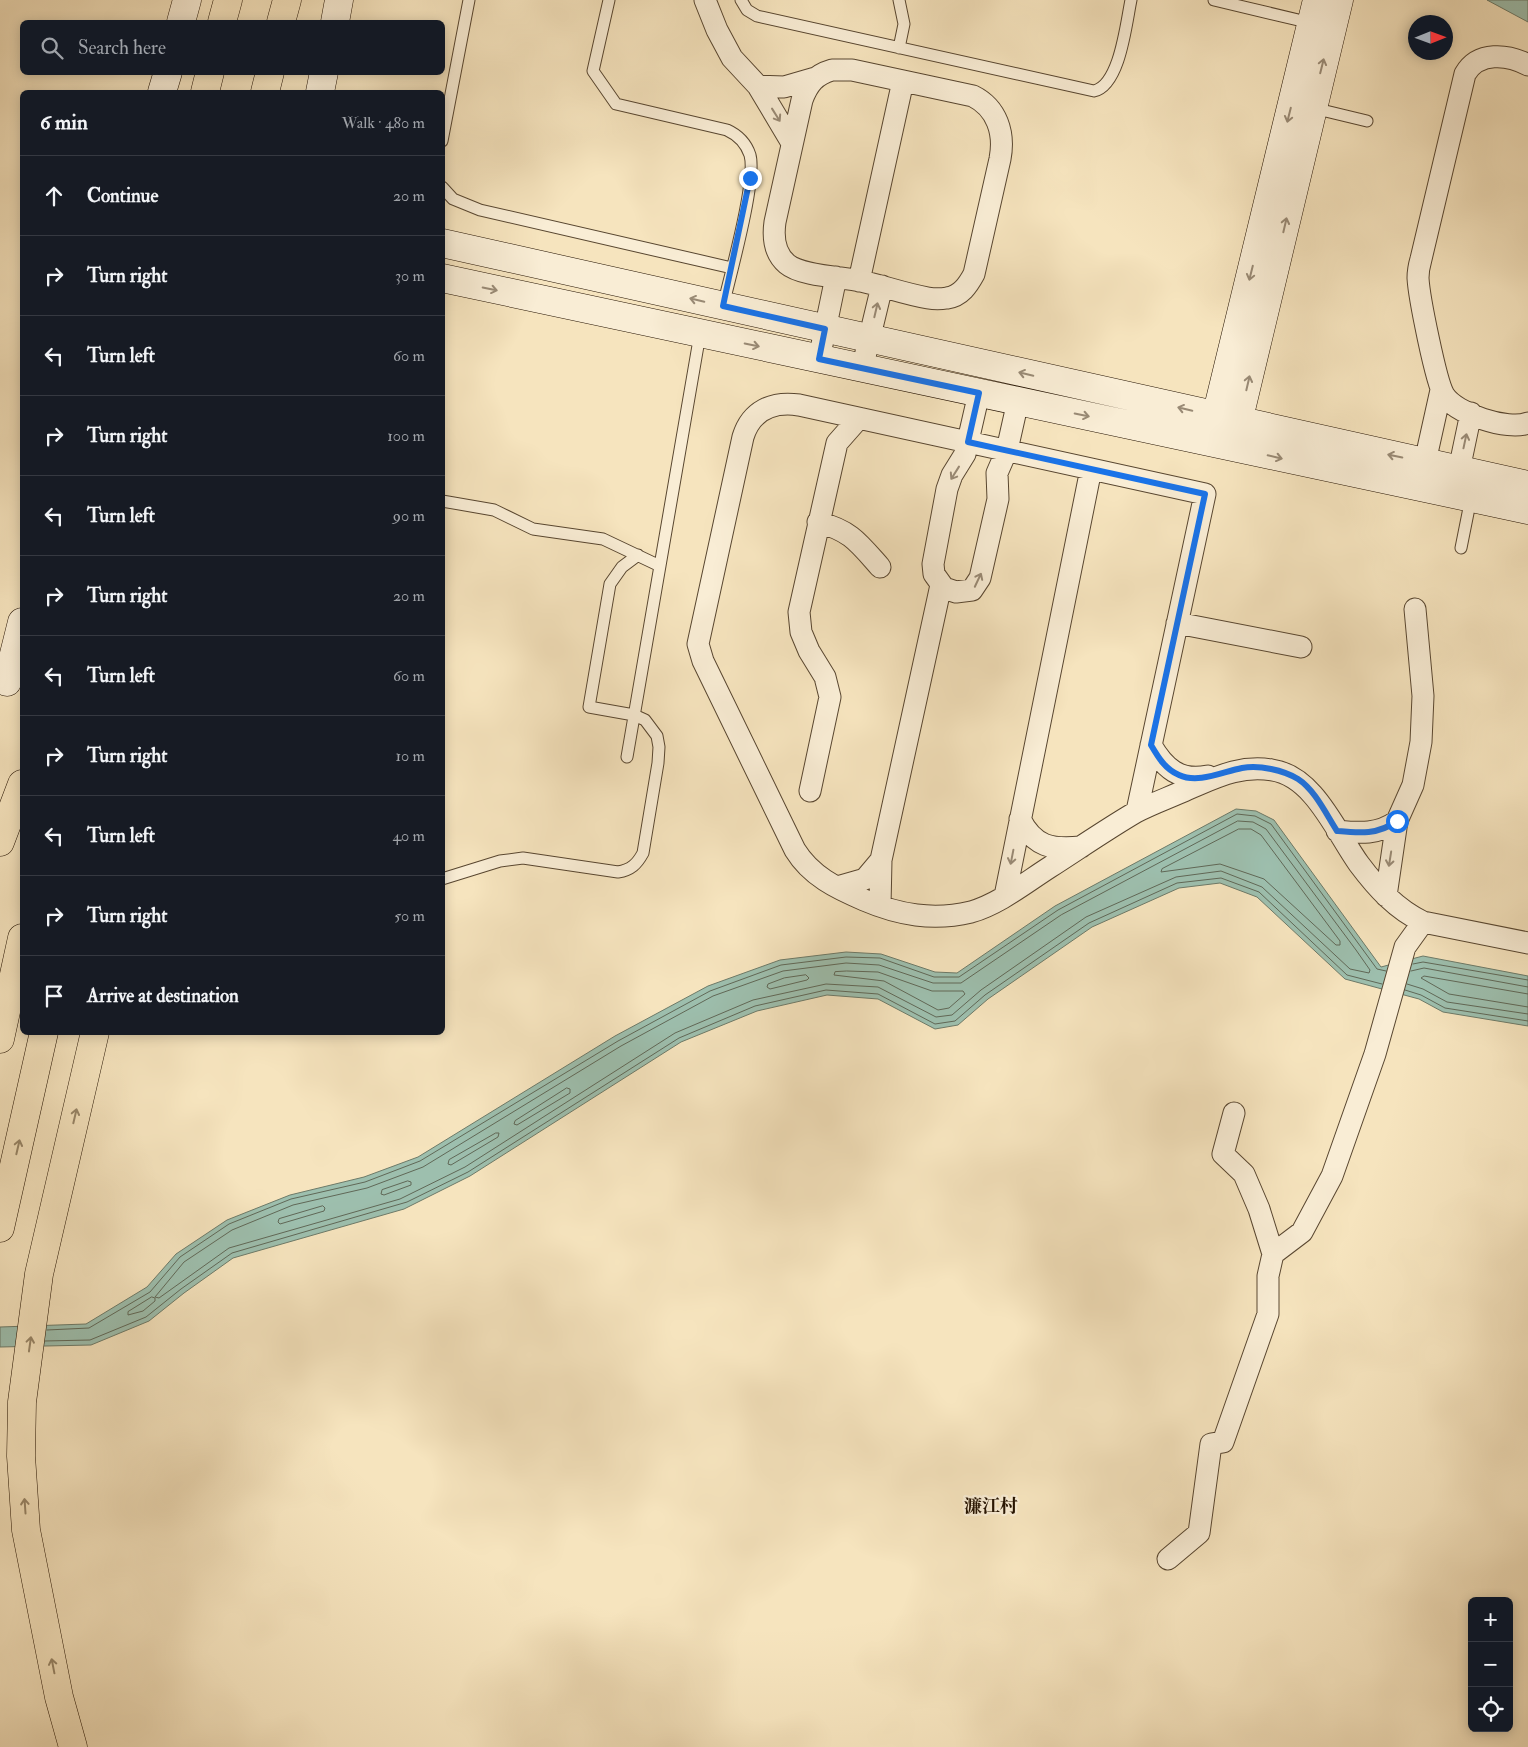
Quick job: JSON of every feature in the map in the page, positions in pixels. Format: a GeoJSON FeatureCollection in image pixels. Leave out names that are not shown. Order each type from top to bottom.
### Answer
{"type":"FeatureCollection","features":[{"type":"Feature","properties":{"kind":"highway"},"geometry":{"type":"LineString","coordinates":[[223,20],[228,0]]}},
{"type":"Feature","properties":{"kind":"highway"},"geometry":{"type":"LineString","coordinates":[[281,20],[286,0]]}},
{"type":"Feature","properties":{"kind":"highway"},"geometry":{"type":"LineString","coordinates":[[206,90],[209,75]]}},
{"type":"Feature","properties":{"kind":"highway"},"geometry":{"type":"LineString","coordinates":[[266,90],[269,75]]}},
{"type":"Feature","properties":{"kind":"highway"},"geometry":{"type":"LineString","coordinates":[[0,842],[20,789]]}},
{"type":"Feature","properties":{"kind":"highway"},"geometry":{"type":"LineString","coordinates":[[0,1040],[20,947]]}},
{"type":"Feature","properties":{"kind":"highway"},"geometry":{"type":"LineString","coordinates":[[0,1228],[43,1035]]}},
{"type":"Feature","properties":{"kind":"highway"},"geometry":{"type":"LineString","coordinates":[[72,1747],[59,1697],[26,1530],[21,1456],[22,1402],[38,1284],[94,1035]]}},
{"type":"Feature","properties":{"kind":"highway"},"geometry":{"type":"LineString","coordinates":[[59,1697],[65,1747]]}},
{"type":"Feature","properties":{"kind":"street"},"geometry":{"type":"LineString","coordinates":[[182,20],[187,0]]}},
{"type":"Feature","properties":{"kind":"street"},"geometry":{"type":"LineString","coordinates":[[335,20],[339,0]]}},
{"type":"Feature","properties":{"kind":"street"},"geometry":{"type":"LineString","coordinates":[[705,0],[717,30],[732,58],[758,86],[792,143]]}},
{"type":"Feature","properties":{"kind":"street"},"geometry":{"type":"LineString","coordinates":[[1221,445],[1312,108],[1319,5]]}},
{"type":"Feature","properties":{"kind":"street"},"geometry":{"type":"LineString","coordinates":[[1228,418],[1319,5]]}},
{"type":"Feature","properties":{"kind":"street"},"geometry":{"type":"LineString","coordinates":[[1528,65],[1504,57],[1479,60],[1469,67],[1460,95],[1419,269],[1420,290],[1441,390],[1450,403],[1471,413],[1509,426],[1520,426],[1528,423]]}},
{"type":"Feature","properties":{"kind":"street"},"geometry":{"type":"LineString","coordinates":[[841,69],[903,81],[973,96],[981,100],[996,119],[1001,133],[1002,148],[977,265],[974,274],[964,289],[950,298],[939,299],[793,268],[782,259],[776,246],[775,222],[802,100],[809,83],[824,72],[841,69]]}},
{"type":"Feature","properties":{"kind":"street"},"geometry":{"type":"LineString","coordinates":[[163,90],[167,75]]}},
{"type":"Feature","properties":{"kind":"street"},"geometry":{"type":"LineString","coordinates":[[320,90],[323,75]]}},
{"type":"Feature","properties":{"kind":"street"},"geometry":{"type":"LineString","coordinates":[[758,86],[784,87],[815,78]]}},
{"type":"Feature","properties":{"kind":"street"},"geometry":{"type":"LineString","coordinates":[[860,281],[903,81]]}},
{"type":"Feature","properties":{"kind":"street"},"geometry":{"type":"LineString","coordinates":[[445,244],[1528,485]]}},
{"type":"Feature","properties":{"kind":"street"},"geometry":{"type":"LineString","coordinates":[[819,359],[836,277]]}},
{"type":"Feature","properties":{"kind":"street"},"geometry":{"type":"LineString","coordinates":[[445,279],[1528,510]]}},
{"type":"Feature","properties":{"kind":"street"},"geometry":{"type":"LineString","coordinates":[[862,368],[882,286]]}},
{"type":"Feature","properties":{"kind":"street"},"geometry":{"type":"LineString","coordinates":[[1425,462],[1441,390]]}},
{"type":"Feature","properties":{"kind":"street"},"geometry":{"type":"LineString","coordinates":[[979,393],[963,458],[950,482],[934,554],[934,574],[942,585],[956,592],[972,590],[980,578],[998,499],[997,473],[1007,450],[1018,401]]}},
{"type":"Feature","properties":{"kind":"street"},"geometry":{"type":"LineString","coordinates":[[1137,811],[1205,494],[821,409],[790,404],[773,405],[756,414],[746,427],[698,644],[703,661],[795,850],[810,869],[837,887],[880,906],[915,916],[936,917],[981,909],[1005,896],[1137,811],[1227,772]]}},
{"type":"Feature","properties":{"kind":"street"},"geometry":{"type":"LineString","coordinates":[[821,409],[837,443]]}},
{"type":"Feature","properties":{"kind":"street"},"geometry":{"type":"LineString","coordinates":[[1459,470],[1471,413]]}},
{"type":"Feature","properties":{"kind":"street"},"geometry":{"type":"LineString","coordinates":[[810,791],[830,697],[828,686],[804,640],[799,622],[800,602],[837,443],[859,418]]}},
{"type":"Feature","properties":{"kind":"street"},"geometry":{"type":"LineString","coordinates":[[1005,896],[1091,469]]}},
{"type":"Feature","properties":{"kind":"street"},"geometry":{"type":"LineString","coordinates":[[818,522],[838,528],[852,536],[880,567]]}},
{"type":"Feature","properties":{"kind":"street"},"geometry":{"type":"LineString","coordinates":[[880,906],[882,860],[942,585]]}},
{"type":"Feature","properties":{"kind":"street"},"geometry":{"type":"LineString","coordinates":[[1386,896],[1397,821],[1412,785],[1421,742],[1423,696],[1414,608]]}},
{"type":"Feature","properties":{"kind":"street"},"geometry":{"type":"LineString","coordinates":[[1177,623],[1301,647]]}},
{"type":"Feature","properties":{"kind":"street"},"geometry":{"type":"LineString","coordinates":[[6,682],[20,630]]}},
{"type":"Feature","properties":{"kind":"street"},"geometry":{"type":"LineString","coordinates":[[1151,745],[1163,764],[1180,776],[1200,778],[1243,768],[1259,768],[1275,770],[1298,780],[1309,789],[1360,864],[1398,908],[1423,922],[1528,943]]}},
{"type":"Feature","properties":{"kind":"street"},"geometry":{"type":"LineString","coordinates":[[1020,819],[1030,836],[1037,842],[1059,848],[1081,847]]}},
{"type":"Feature","properties":{"kind":"street"},"geometry":{"type":"LineString","coordinates":[[1337,831],[1374,832],[1386,829],[1397,821]]}},
{"type":"Feature","properties":{"kind":"street"},"geometry":{"type":"LineString","coordinates":[[837,887],[865,879],[882,860]]}},
{"type":"Feature","properties":{"kind":"street"},"geometry":{"type":"LineString","coordinates":[[1273,1254],[1302,1232],[1332,1176],[1375,1054],[1405,947],[1423,922]]}},
{"type":"Feature","properties":{"kind":"street"},"geometry":{"type":"LineString","coordinates":[[1168,1559],[1199,1533],[1211,1444],[1223,1442],[1268,1314],[1268,1276],[1273,1254],[1259,1209],[1244,1174],[1223,1154],[1234,1113]]}},
{"type":"Feature","properties":{"kind":"lane"},"geometry":{"type":"LineString","coordinates":[[445,125],[469,0]]}},
{"type":"Feature","properties":{"kind":"lane"},"geometry":{"type":"LineString","coordinates":[[609,0],[593,71],[616,104],[727,130],[735,134],[746,147],[750,156],[750,178],[723,306]]}},
{"type":"Feature","properties":{"kind":"lane"},"geometry":{"type":"LineString","coordinates":[[741,0],[747,10],[757,16],[1094,91],[1101,89],[1111,78],[1131,0]]}},
{"type":"Feature","properties":{"kind":"lane"},"geometry":{"type":"LineString","coordinates":[[899,0],[904,24],[899,48]]}},
{"type":"Feature","properties":{"kind":"lane"},"geometry":{"type":"LineString","coordinates":[[1214,0],[1319,5]]}},
{"type":"Feature","properties":{"kind":"lane"},"geometry":{"type":"LineString","coordinates":[[1312,108],[1367,121]]}},
{"type":"Feature","properties":{"kind":"lane"},"geometry":{"type":"LineString","coordinates":[[445,190],[453,199],[480,210],[732,268]]}},
{"type":"Feature","properties":{"kind":"lane"},"geometry":{"type":"LineString","coordinates":[[627,757],[700,334]]}},
{"type":"Feature","properties":{"kind":"lane"},"geometry":{"type":"LineString","coordinates":[[1461,548],[1471,498]]}},
{"type":"Feature","properties":{"kind":"lane"},"geometry":{"type":"LineString","coordinates":[[445,502],[494,510],[534,529],[603,539],[660,566]]}},
{"type":"Feature","properties":{"kind":"lane"},"geometry":{"type":"LineString","coordinates":[[445,878],[500,861],[523,858],[550,860],[608,872],[618,872],[633,868],[643,852],[659,747],[652,727],[645,720],[634,715],[589,707],[610,584],[622,567],[638,555]]}},
{"type":"Feature","properties":{"kind":"water"},"geometry":{"type":"Polygon","coordinates":[[[1487,0],[1528,0],[1528,22],[1487,0]]]}},
{"type":"Feature","properties":{"kind":"water"},"geometry":{"type":"Polygon","coordinates":[[[1236,809],[1256,811],[1274,820],[1381,967],[1423,956],[1528,976],[1528,1026],[1443,1012],[1419,999],[1345,979],[1257,897],[1220,883],[1179,888],[1092,927],[988,999],[958,1025],[935,1029],[878,999],[827,995],[757,1011],[681,1042],[470,1176],[404,1209],[233,1258],[149,1321],[91,1345],[0,1347],[0,1327],[86,1324],[147,1287],[176,1254],[227,1220],[290,1195],[364,1177],[418,1157],[615,1036],[708,986],[780,960],[846,952],[881,954],[935,972],[957,973],[1055,906],[1236,809]]]}},
{"type":"Feature","properties":{"kind":"district","name":"濂江村"},"geometry":{"type":"Point","coordinates":[991,1506]}},
{"type":"Feature","properties":{"kind":"route"},"geometry":{"type":"LineString","coordinates":[[750,178],[723,306],[825,329],[819,359],[979,393],[968,442],[1205,494],[1151,745],[1163,764],[1180,776],[1190,778],[1200,778],[1243,768],[1275,770],[1289,775],[1309,789],[1337,831],[1374,832],[1386,829],[1397,821]]}}]}
